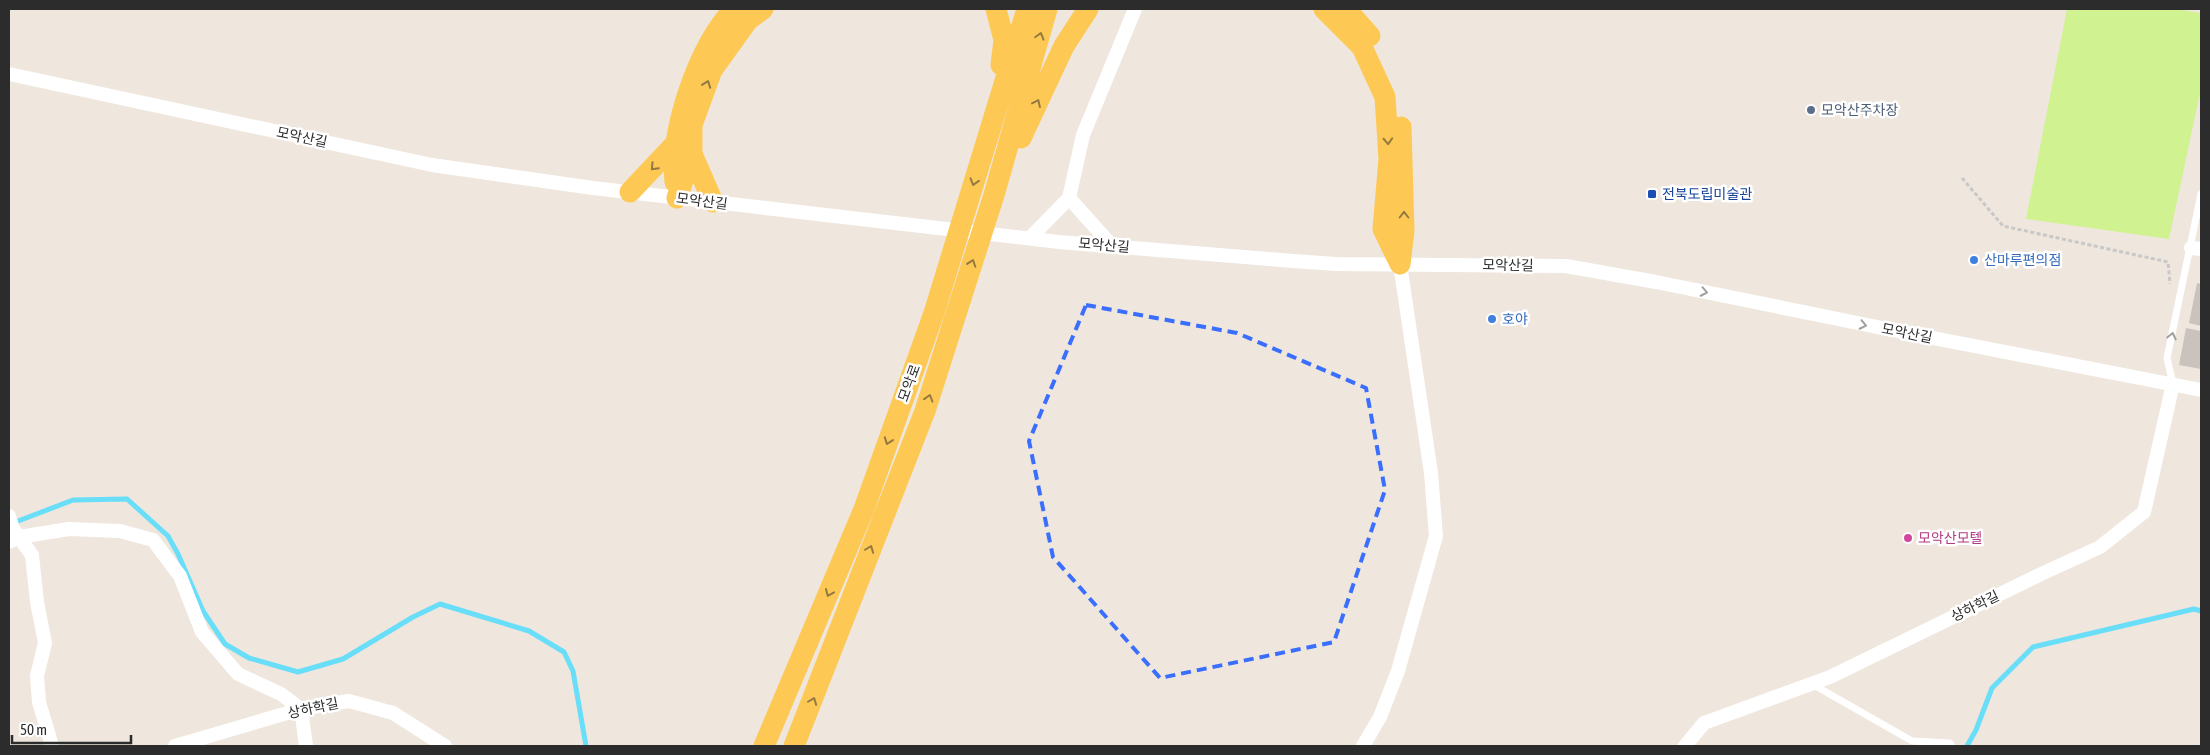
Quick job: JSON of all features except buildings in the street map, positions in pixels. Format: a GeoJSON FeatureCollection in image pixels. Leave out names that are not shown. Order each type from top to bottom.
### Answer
{"type":"FeatureCollection","features":[{"type":"Feature","properties":{"kind":"main road"},"geometry":{"type":"LineString","coordinates":[[713,202],[685,148],[693,77],[721,23],[734,9]]}},
{"type":"Feature","properties":{"kind":"main road"},"geometry":{"type":"LineString","coordinates":[[677,198],[674,171],[685,148],[712,70],[748,20],[763,9]]}},
{"type":"Feature","properties":{"kind":"main road"},"geometry":{"type":"LineString","coordinates":[[986,144],[998,95],[1004,40],[996,9]]}},
{"type":"Feature","properties":{"kind":"main road","name":"모악로"},"geometry":{"type":"LineString","coordinates":[[764,746],[864,509],[934,313],[1010,68],[1026,9]]}},
{"type":"Feature","properties":{"kind":"main road","name":"모악로"},"geometry":{"type":"LineString","coordinates":[[794,746],[925,411],[956,309],[994,195],[1047,9]]}},
{"type":"Feature","properties":{"kind":"main road"},"geometry":{"type":"LineString","coordinates":[[994,195],[1064,46],[1088,9]]}},
{"type":"Feature","properties":{"kind":"main road"},"geometry":{"type":"LineString","coordinates":[[1324,9],[1362,47],[1385,97],[1389,159],[1383,230],[1400,264]]}},
{"type":"Feature","properties":{"kind":"main road"},"geometry":{"type":"LineString","coordinates":[[1346,9],[1374,41],[1399,95],[1404,161],[1404,232],[1400,264]]}},
{"type":"Feature","properties":{"kind":"main road"},"geometry":{"type":"LineString","coordinates":[[630,192],[685,148]]}},
{"type":"Feature","properties":{"kind":"street"},"geometry":{"type":"LineString","coordinates":[[1030,238],[1069,198],[1083,135],[1135,9]]}},
{"type":"Feature","properties":{"kind":"street","name":"모악산길"},"geometry":{"type":"LineString","coordinates":[[9,74],[432,165],[677,198],[1030,238],[1336,264],[1566,266],[1656,282],[2201,390]]}},
{"type":"Feature","properties":{"kind":"street"},"geometry":{"type":"LineString","coordinates":[[1069,198],[1112,246]]}},
{"type":"Feature","properties":{"kind":"street"},"geometry":{"type":"LineString","coordinates":[[1363,746],[1380,717],[1398,671],[1436,536],[1431,473],[1400,264]]}},
{"type":"Feature","properties":{"kind":"street","name":"상하학길"},"geometry":{"type":"LineString","coordinates":[[1685,746],[1704,723],[1830,677],[2038,575],[2100,548],[2144,512],[2172,384]]}},
{"type":"Feature","properties":{"kind":"street"},"geometry":{"type":"LineString","coordinates":[[12,531],[69,529],[120,531],[153,540],[180,576],[202,632],[238,674],[281,694],[301,709],[306,746]]}},
{"type":"Feature","properties":{"kind":"street"},"geometry":{"type":"LineString","coordinates":[[12,531],[32,555],[37,602],[45,643],[37,676],[39,702],[52,746]]}},
{"type":"Feature","properties":{"kind":"street","name":"상하학길"},"geometry":{"type":"LineString","coordinates":[[175,746],[301,709],[349,701],[393,713],[445,746]]}},
{"type":"Feature","properties":{"kind":"lane"},"geometry":{"type":"LineString","coordinates":[[2172,384],[2167,358],[2196,248],[2201,194]]}},
{"type":"Feature","properties":{"kind":"lane"},"geometry":{"type":"LineString","coordinates":[[1812,684],[1912,741],[1951,744]]}},
{"type":"Feature","properties":{"kind":"path"},"geometry":{"type":"LineString","coordinates":[[1962,178],[2003,226],[2168,262],[2170,290]]}},
{"type":"Feature","properties":{"kind":"highlighted area"},"geometry":{"type":"Polygon","coordinates":[[[1086,305],[1237,333],[1366,388],[1385,490],[1334,642],[1160,678],[1053,557],[1029,441],[1086,305]]]}},
{"type":"Feature","properties":{"kind":"green space"},"geometry":{"type":"Polygon","coordinates":[[[2067,9],[2174,9],[2201,13],[2201,88],[2169,239],[2026,219],[2067,9]]]}},
{"type":"Feature","properties":{"kind":"waterway"},"geometry":{"type":"LineString","coordinates":[[13,523],[73,500],[127,499],[168,536],[203,611],[225,644],[249,658],[298,672],[343,659],[413,617],[440,604],[529,631],[564,652],[573,671],[586,746]]}},
{"type":"Feature","properties":{"kind":"waterway"},"geometry":{"type":"LineString","coordinates":[[1967,746],[1976,730],[1992,688],[2033,647],[2194,609],[2201,611]]}},
{"type":"Feature","properties":{"kind":"place","name":"모악산주차장"},"geometry":{"type":"Point","coordinates":[1811,110]}},
{"type":"Feature","properties":{"kind":"place","name":"전북도립미술관"},"geometry":{"type":"Point","coordinates":[1652,194]}},
{"type":"Feature","properties":{"kind":"place","name":"산마루편의점"},"geometry":{"type":"Point","coordinates":[1974,260]}},
{"type":"Feature","properties":{"kind":"place","name":"호야"},"geometry":{"type":"Point","coordinates":[1492,319]}},
{"type":"Feature","properties":{"kind":"place","name":"모악산모텔"},"geometry":{"type":"Point","coordinates":[1908,538]}}]}
